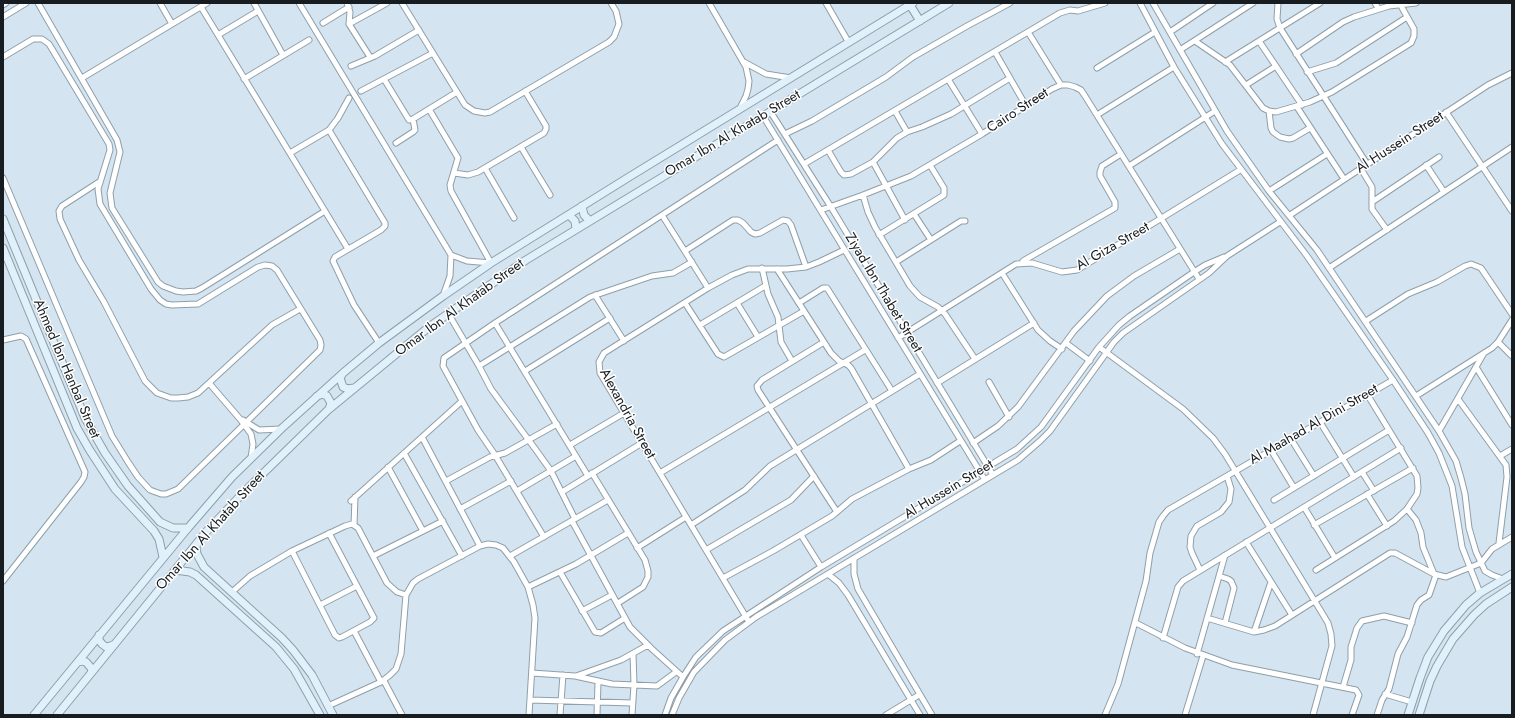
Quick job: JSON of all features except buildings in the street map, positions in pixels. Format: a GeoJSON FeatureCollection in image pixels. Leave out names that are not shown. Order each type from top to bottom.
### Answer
{"type":"FeatureCollection","features":[{"type":"Feature","properties":{"kind":"street"},"geometry":{"type":"LineString","coordinates":[[3,16],[26,3]]}},
{"type":"Feature","properties":{"kind":"street"},"geometry":{"type":"LineString","coordinates":[[38,3],[119,144],[120,152],[110,193],[112,208],[158,282],[163,286],[176,292],[196,291],[325,211]]}},
{"type":"Feature","properties":{"kind":"street"},"geometry":{"type":"LineString","coordinates":[[160,3],[172,24]]}},
{"type":"Feature","properties":{"kind":"street"},"geometry":{"type":"LineString","coordinates":[[82,78],[207,3]]}},
{"type":"Feature","properties":{"kind":"street"},"geometry":{"type":"LineString","coordinates":[[254,3],[283,55]]}},
{"type":"Feature","properties":{"kind":"street"},"geometry":{"type":"LineString","coordinates":[[299,3],[451,255],[450,276],[443,296]]}},
{"type":"Feature","properties":{"kind":"street"},"geometry":{"type":"LineString","coordinates":[[349,24],[388,3]]}},
{"type":"Feature","properties":{"kind":"street"},"geometry":{"type":"LineString","coordinates":[[402,3],[465,105],[469,109],[479,113],[490,112],[614,38],[619,24],[618,18],[611,3]]}},
{"type":"Feature","properties":{"kind":"street"},"geometry":{"type":"LineString","coordinates":[[709,3],[744,61],[748,74],[748,89],[739,110]]}},
{"type":"Feature","properties":{"kind":"street"},"geometry":{"type":"LineString","coordinates":[[826,3],[849,43]]}},
{"type":"Feature","properties":{"kind":"street","name":"Omar Ibn Al Khatab Street"},"geometry":{"type":"LineString","coordinates":[[57,715],[198,542],[258,477],[328,410],[354,388],[448,313],[526,260],[949,3]]}},
{"type":"Feature","properties":{"kind":"street"},"geometry":{"type":"LineString","coordinates":[[785,134],[812,121],[880,80],[913,57],[1010,3]]}},
{"type":"Feature","properties":{"kind":"street"},"geometry":{"type":"LineString","coordinates":[[804,164],[1063,11],[1078,11],[1104,3]]}},
{"type":"Feature","properties":{"kind":"street"},"geometry":{"type":"LineString","coordinates":[[1140,3],[1174,67],[1240,170],[1307,256],[1428,433],[1446,469],[1455,495],[1462,548],[1480,594]]}},
{"type":"Feature","properties":{"kind":"street"},"geometry":{"type":"LineString","coordinates":[[1153,3],[1227,131],[1269,191],[1290,215],[1329,268],[1440,431],[1456,461],[1461,478],[1472,540],[1481,563],[1485,571],[1503,579]]}},
{"type":"Feature","properties":{"kind":"street"},"geometry":{"type":"LineString","coordinates":[[1170,32],[1212,3]]}},
{"type":"Feature","properties":{"kind":"street"},"geometry":{"type":"LineString","coordinates":[[1180,50],[1253,3]]}},
{"type":"Feature","properties":{"kind":"street"},"geometry":{"type":"LineString","coordinates":[[1278,3],[1277,18],[1280,28],[1367,164]]}},
{"type":"Feature","properties":{"kind":"street"},"geometry":{"type":"LineString","coordinates":[[1226,62],[1320,3]]}},
{"type":"Feature","properties":{"kind":"street"},"geometry":{"type":"LineString","coordinates":[[1375,3],[1378,8]]}},
{"type":"Feature","properties":{"kind":"street"},"geometry":{"type":"LineString","coordinates":[[1296,54],[1343,22],[1354,17],[1378,8],[1416,3]]}},
{"type":"Feature","properties":{"kind":"street"},"geometry":{"type":"LineString","coordinates":[[912,4],[920,21]]}},
{"type":"Feature","properties":{"kind":"street","name":"Omar Ibn Al Khatab Street"},"geometry":{"type":"LineString","coordinates":[[34,715],[163,558],[232,477],[281,429],[379,343],[490,263],[912,4]]}},
{"type":"Feature","properties":{"kind":"street"},"geometry":{"type":"LineString","coordinates":[[1195,41],[1234,68],[1263,108],[1276,112],[1299,106],[1323,97],[1389,58],[1410,43],[1414,36],[1414,29],[1400,4]]}},
{"type":"Feature","properties":{"kind":"street"},"geometry":{"type":"LineString","coordinates":[[348,5],[349,24],[370,57]]}},
{"type":"Feature","properties":{"kind":"street"},"geometry":{"type":"LineString","coordinates":[[323,23],[348,5]]}},
{"type":"Feature","properties":{"kind":"street"},"geometry":{"type":"LineString","coordinates":[[201,7],[348,249]]}},
{"type":"Feature","properties":{"kind":"street"},"geometry":{"type":"LineString","coordinates":[[218,35],[258,11]]}},
{"type":"Feature","properties":{"kind":"street"},"geometry":{"type":"LineString","coordinates":[[1307,72],[1336,63],[1407,17]]}},
{"type":"Feature","properties":{"kind":"street"},"geometry":{"type":"LineString","coordinates":[[351,66],[375,56],[419,30]]}},
{"type":"Feature","properties":{"kind":"street"},"geometry":{"type":"LineString","coordinates":[[1028,32],[1061,85]]}},
{"type":"Feature","properties":{"kind":"street"},"geometry":{"type":"LineString","coordinates":[[1097,68],[1155,32]]}},
{"type":"Feature","properties":{"kind":"street"},"geometry":{"type":"LineString","coordinates":[[3,57],[33,39],[42,38],[49,44],[109,144],[110,150],[99,182],[98,189],[100,204],[151,289],[163,302],[172,305],[198,304],[258,267],[265,265],[272,266],[277,270],[321,343],[320,350],[178,489],[166,494],[161,494],[150,490],[131,467],[112,436],[3,178]]}},
{"type":"Feature","properties":{"kind":"street"},"geometry":{"type":"LineString","coordinates":[[244,79],[309,40]]}},
{"type":"Feature","properties":{"kind":"street"},"geometry":{"type":"LineString","coordinates":[[1259,40],[1276,66],[1310,128],[1344,179]]}},
{"type":"Feature","properties":{"kind":"street"},"geometry":{"type":"LineString","coordinates":[[995,52],[1026,106]]}},
{"type":"Feature","properties":{"kind":"street"},"geometry":{"type":"LineString","coordinates":[[361,91],[433,53]]}},
{"type":"Feature","properties":{"kind":"street"},"geometry":{"type":"LineString","coordinates":[[744,61],[766,74],[791,78]]}},
{"type":"Feature","properties":{"kind":"street"},"geometry":{"type":"LineString","coordinates":[[1246,85],[1276,66]]}},
{"type":"Feature","properties":{"kind":"street"},"geometry":{"type":"LineString","coordinates":[[1098,115],[1174,67]]}},
{"type":"Feature","properties":{"kind":"street","name":"Al Hussein Street"},"geometry":{"type":"LineString","coordinates":[[1290,215],[1488,85],[1512,73]]}},
{"type":"Feature","properties":{"kind":"street"},"geometry":{"type":"LineString","coordinates":[[828,150],[844,175],[851,174],[873,162],[897,138],[907,132],[937,121],[965,106],[1010,78]]}},
{"type":"Feature","properties":{"kind":"street"},"geometry":{"type":"LineString","coordinates":[[384,79],[408,118],[413,119],[457,92]]}},
{"type":"Feature","properties":{"kind":"street"},"geometry":{"type":"LineString","coordinates":[[948,79],[982,134]]}},
{"type":"Feature","properties":{"kind":"street","name":"Cairo Street"},"geometry":{"type":"LineString","coordinates":[[821,210],[911,176],[982,134],[1052,89],[1061,85],[1075,86],[1081,90],[1098,115],[1199,280]]}},
{"type":"Feature","properties":{"kind":"street"},"geometry":{"type":"LineString","coordinates":[[454,173],[472,175],[544,134],[546,126],[525,91]]}},
{"type":"Feature","properties":{"kind":"street"},"geometry":{"type":"LineString","coordinates":[[290,153],[329,130],[338,118],[349,98]]}},
{"type":"Feature","properties":{"kind":"street"},"geometry":{"type":"LineString","coordinates":[[430,109],[457,156],[458,160],[450,185],[451,191],[490,263]]}},
{"type":"Feature","properties":{"kind":"street","name":"Ziyad Ibn Thabet Street"},"geometry":{"type":"LineString","coordinates":[[770,111],[831,207],[992,475]]}},
{"type":"Feature","properties":{"kind":"street"},"geometry":{"type":"LineString","coordinates":[[895,111],[907,132]]}},
{"type":"Feature","properties":{"kind":"street"},"geometry":{"type":"LineString","coordinates":[[1129,166],[1215,111]]}},
{"type":"Feature","properties":{"kind":"street"},"geometry":{"type":"LineString","coordinates":[[1269,111],[1271,128],[1273,132],[1280,137],[1289,139],[1293,138],[1310,128]]}},
{"type":"Feature","properties":{"kind":"street"},"geometry":{"type":"LineString","coordinates":[[1446,112],[1512,211]]}},
{"type":"Feature","properties":{"kind":"street","name":"Ziyad Ibn Thabet Street"},"geometry":{"type":"LineString","coordinates":[[763,116],[985,480]]}},
{"type":"Feature","properties":{"kind":"street"},"geometry":{"type":"LineString","coordinates":[[396,143],[414,132],[415,128],[413,119]]}},
{"type":"Feature","properties":{"kind":"street"},"geometry":{"type":"LineString","coordinates":[[329,130],[385,223],[384,228],[335,257],[333,261],[354,305],[379,343]]}},
{"type":"Feature","properties":{"kind":"street"},"geometry":{"type":"LineString","coordinates":[[544,537],[495,455],[481,435],[442,362],[447,355],[495,323],[778,140]]}},
{"type":"Feature","properties":{"kind":"street"},"geometry":{"type":"LineString","coordinates":[[521,147],[550,195]]}},
{"type":"Feature","properties":{"kind":"street"},"geometry":{"type":"LineString","coordinates":[[1329,268],[1512,147]]}},
{"type":"Feature","properties":{"kind":"street"},"geometry":{"type":"LineString","coordinates":[[898,338],[1016,264],[1022,262],[1115,208],[1115,202],[1100,176],[1100,172],[1102,166],[1121,154]]}},
{"type":"Feature","properties":{"kind":"street"},"geometry":{"type":"LineString","coordinates":[[1269,191],[1327,154]]}},
{"type":"Feature","properties":{"kind":"street"},"geometry":{"type":"LineString","coordinates":[[1372,202],[1439,157]]}},
{"type":"Feature","properties":{"kind":"street"},"geometry":{"type":"LineString","coordinates":[[873,162],[904,220]]}},
{"type":"Feature","properties":{"kind":"street"},"geometry":{"type":"LineString","coordinates":[[879,235],[941,197],[945,192],[930,165]]}},
{"type":"Feature","properties":{"kind":"street"},"geometry":{"type":"LineString","coordinates":[[1426,165],[1444,192]]}},
{"type":"Feature","properties":{"kind":"street"},"geometry":{"type":"LineString","coordinates":[[485,168],[514,218]]}},
{"type":"Feature","properties":{"kind":"street"},"geometry":{"type":"LineString","coordinates":[[1361,169],[1372,187],[1373,211],[1387,230]]}},
{"type":"Feature","properties":{"kind":"street","name":"Al Giza Street"},"geometry":{"type":"LineString","coordinates":[[1022,262],[1032,262],[1062,272],[1077,270],[1240,170]]}},
{"type":"Feature","properties":{"kind":"street"},"geometry":{"type":"LineString","coordinates":[[99,182],[62,206],[59,210],[60,219],[79,260],[104,302],[145,382],[157,393],[164,396],[178,398],[188,397],[198,393],[274,322],[300,308]]}},
{"type":"Feature","properties":{"kind":"street"},"geometry":{"type":"LineString","coordinates":[[863,195],[870,216],[879,235],[913,290],[920,297],[941,310],[975,359]]}},
{"type":"Feature","properties":{"kind":"street"},"geometry":{"type":"LineString","coordinates":[[582,206],[584,214],[590,221]]}},
{"type":"Feature","properties":{"kind":"street"},"geometry":{"type":"LineString","coordinates":[[914,214],[931,240]]}},
{"type":"Feature","properties":{"kind":"street"},"geometry":{"type":"LineString","coordinates":[[569,215],[575,221],[576,229]]}},
{"type":"Feature","properties":{"kind":"street"},"geometry":{"type":"LineString","coordinates":[[662,215],[708,288]]}},
{"type":"Feature","properties":{"kind":"street","name":"Ahmed Ibn Hanbal Street"},"geometry":{"type":"LineString","coordinates":[[3,219],[85,418],[105,453],[128,486],[160,522],[173,528],[188,528]]}},
{"type":"Feature","properties":{"kind":"street"},"geometry":{"type":"LineString","coordinates":[[685,251],[733,220],[738,220],[743,223],[751,232],[755,234],[760,233],[784,220],[788,221],[791,225],[806,267]]}},
{"type":"Feature","properties":{"kind":"street"},"geometry":{"type":"LineString","coordinates":[[896,262],[961,221],[965,221]]}},
{"type":"Feature","properties":{"kind":"street","name":"Al Hussein Street"},"geometry":{"type":"LineString","coordinates":[[672,715],[678,698],[694,672],[725,640],[749,622],[1018,460],[1050,430],[1114,342],[1133,325],[1199,280],[1227,256],[1280,222]]}},
{"type":"Feature","properties":{"kind":"street","name":"Ahmed Ibn Hanbal Street"},"geometry":{"type":"LineString","coordinates":[[3,248],[77,428],[88,449],[115,489],[154,531],[159,539],[163,558]]}},
{"type":"Feature","properties":{"kind":"street"},"geometry":{"type":"LineString","coordinates":[[973,443],[1009,417],[1027,397],[1086,317],[1107,296],[1129,279],[1180,249]]}},
{"type":"Feature","properties":{"kind":"street","name":"Alexandria Street"},"geometry":{"type":"LineString","coordinates":[[749,622],[600,373],[599,368],[601,357],[604,353],[708,288],[740,271],[762,268],[777,269],[806,267],[844,250]]}},
{"type":"Feature","properties":{"kind":"street"},"geometry":{"type":"LineString","coordinates":[[451,255],[473,262],[490,263]]}},
{"type":"Feature","properties":{"kind":"street","name":"Al Hussein Street"},"geometry":{"type":"LineString","coordinates":[[665,715],[671,698],[696,657],[723,631],[821,567],[1017,449],[1041,427],[1099,347],[1114,330],[1130,316],[1194,272],[1227,256]]}},
{"type":"Feature","properties":{"kind":"street"},"geometry":{"type":"LineString","coordinates":[[479,366],[595,294],[652,276],[673,273],[692,262]]}},
{"type":"Feature","properties":{"kind":"street"},"geometry":{"type":"LineString","coordinates":[[1366,321],[1408,294],[1437,282],[1471,264],[1481,268],[1512,314]]}},
{"type":"Feature","properties":{"kind":"street"},"geometry":{"type":"LineString","coordinates":[[762,268],[765,286],[780,324],[781,342],[792,361]]}},
{"type":"Feature","properties":{"kind":"street"},"geometry":{"type":"LineString","coordinates":[[777,269],[834,358],[851,368],[909,469]]}},
{"type":"Feature","properties":{"kind":"street"},"geometry":{"type":"LineString","coordinates":[[1002,273],[1044,336],[1062,349]]}},
{"type":"Feature","properties":{"kind":"street"},"geometry":{"type":"LineString","coordinates":[[700,325],[765,286]]}},
{"type":"Feature","properties":{"kind":"street"},"geometry":{"type":"LineString","coordinates":[[799,303],[823,288],[827,288],[892,391]]}},
{"type":"Feature","properties":{"kind":"street"},"geometry":{"type":"LineString","coordinates":[[595,294],[624,341]]}},
{"type":"Feature","properties":{"kind":"street"},"geometry":{"type":"LineString","coordinates":[[685,303],[718,354],[724,357],[804,310]]}},
{"type":"Feature","properties":{"kind":"street"},"geometry":{"type":"LineString","coordinates":[[737,303],[758,337]]}},
{"type":"Feature","properties":{"kind":"street"},"geometry":{"type":"LineString","coordinates":[[448,313],[494,395],[529,440],[550,471],[562,492],[573,520],[591,556],[625,618],[637,634],[683,677]]}},
{"type":"Feature","properties":{"kind":"street"},"geometry":{"type":"LineString","coordinates":[[525,371],[610,318]]}},
{"type":"Feature","properties":{"kind":"street"},"geometry":{"type":"LineString","coordinates":[[1416,396],[1485,352],[1498,342],[1512,320]]}},
{"type":"Feature","properties":{"kind":"street"},"geometry":{"type":"LineString","coordinates":[[495,323],[576,456],[608,500],[647,565],[648,571],[646,582],[638,591],[618,603]]}},
{"type":"Feature","properties":{"kind":"street"},"geometry":{"type":"LineString","coordinates":[[937,383],[1034,323]]}},
{"type":"Feature","properties":{"kind":"street"},"geometry":{"type":"LineString","coordinates":[[3,340],[21,336],[26,339],[85,472],[81,482],[3,581]]}},
{"type":"Feature","properties":{"kind":"street"},"geometry":{"type":"LineString","coordinates":[[824,342],[759,383],[758,390],[837,512]]}},
{"type":"Feature","properties":{"kind":"street"},"geometry":{"type":"LineString","coordinates":[[1498,342],[1512,356]]}},
{"type":"Feature","properties":{"kind":"street"},"geometry":{"type":"LineString","coordinates":[[1066,343],[1090,361]]}},
{"type":"Feature","properties":{"kind":"street"},"geometry":{"type":"LineString","coordinates":[[1099,347],[1183,409],[1199,423],[1221,448],[1328,623],[1332,646],[1313,715]]}},
{"type":"Feature","properties":{"kind":"street"},"geometry":{"type":"LineString","coordinates":[[660,473],[865,350]]}},
{"type":"Feature","properties":{"kind":"street"},"geometry":{"type":"LineString","coordinates":[[1440,431],[1485,352]]}},
{"type":"Feature","properties":{"kind":"street"},"geometry":{"type":"LineString","coordinates":[[1386,370],[1395,364]]}},
{"type":"Feature","properties":{"kind":"street"},"geometry":{"type":"LineString","coordinates":[[1476,367],[1512,425]]}},
{"type":"Feature","properties":{"kind":"street"},"geometry":{"type":"LineString","coordinates":[[343,373],[340,378],[341,384],[348,389],[354,388]]}},
{"type":"Feature","properties":{"kind":"street"},"geometry":{"type":"LineString","coordinates":[[691,525],[745,490],[770,466],[920,374]]}},
{"type":"Feature","properties":{"kind":"street","name":"Al Maahad Al Dini Street"},"geometry":{"type":"LineString","coordinates":[[1105,715],[1118,684],[1136,623],[1146,581],[1150,553],[1159,522],[1168,510],[1393,380]]}},
{"type":"Feature","properties":{"kind":"street"},"geometry":{"type":"LineString","coordinates":[[989,382],[1009,417]]}},
{"type":"Feature","properties":{"kind":"street"},"geometry":{"type":"LineString","coordinates":[[209,383],[244,423],[249,431],[252,438],[251,459]]}},
{"type":"Feature","properties":{"kind":"street"},"geometry":{"type":"LineString","coordinates":[[1316,570],[1387,526],[1407,509],[1417,494],[1417,476],[1413,468],[1367,394]]}},
{"type":"Feature","properties":{"kind":"street"},"geometry":{"type":"LineString","coordinates":[[316,398],[319,395],[327,396],[331,403],[328,410]]}},
{"type":"Feature","properties":{"kind":"street"},"geometry":{"type":"LineString","coordinates":[[1458,399],[1506,465],[1507,471],[1499,543]]}},
{"type":"Feature","properties":{"kind":"street"},"geometry":{"type":"LineString","coordinates":[[354,525],[353,499],[462,401]]}},
{"type":"Feature","properties":{"kind":"street"},"geometry":{"type":"LineString","coordinates":[[570,445],[624,413]]}},
{"type":"Feature","properties":{"kind":"street"},"geometry":{"type":"LineString","coordinates":[[1320,422],[1354,477]]}},
{"type":"Feature","properties":{"kind":"street"},"geometry":{"type":"LineString","coordinates":[[244,423],[259,430],[281,429]]}},
{"type":"Feature","properties":{"kind":"street"},"geometry":{"type":"LineString","coordinates":[[446,481],[495,455],[505,453],[557,424]]}},
{"type":"Feature","properties":{"kind":"street"},"geometry":{"type":"LineString","coordinates":[[1274,500],[1389,430]]}},
{"type":"Feature","properties":{"kind":"street"},"geometry":{"type":"LineString","coordinates":[[422,437],[480,546]]}},
{"type":"Feature","properties":{"kind":"street"},"geometry":{"type":"LineString","coordinates":[[1291,439],[1314,476]]}},
{"type":"Feature","properties":{"kind":"street"},"geometry":{"type":"LineString","coordinates":[[723,578],[801,535],[837,512],[852,499],[909,469],[931,460],[960,441]]}},
{"type":"Feature","properties":{"kind":"street"},"geometry":{"type":"LineString","coordinates":[[562,492],[642,442]]}},
{"type":"Feature","properties":{"kind":"street"},"geometry":{"type":"LineString","coordinates":[[1163,638],[1180,584],[1200,570],[1401,448]]}},
{"type":"Feature","properties":{"kind":"street"},"geometry":{"type":"LineString","coordinates":[[1500,456],[1512,449]]}},
{"type":"Feature","properties":{"kind":"street"},"geometry":{"type":"LineString","coordinates":[[1271,450],[1294,488]]}},
{"type":"Feature","properties":{"kind":"street"},"geometry":{"type":"LineString","coordinates":[[404,453],[462,556]]}},
{"type":"Feature","properties":{"kind":"street"},"geometry":{"type":"LineString","coordinates":[[517,491],[576,456]]}},
{"type":"Feature","properties":{"kind":"street"},"geometry":{"type":"LineString","coordinates":[[388,467],[423,531]]}},
{"type":"Feature","properties":{"kind":"street"},"geometry":{"type":"LineString","coordinates":[[1314,525],[1413,468]]}},
{"type":"Feature","properties":{"kind":"street"},"geometry":{"type":"LineString","coordinates":[[1362,472],[1374,491]]}},
{"type":"Feature","properties":{"kind":"street"},"geometry":{"type":"LineString","coordinates":[[706,550],[791,500],[796,496],[808,480],[814,476]]}},
{"type":"Feature","properties":{"kind":"street"},"geometry":{"type":"LineString","coordinates":[[1200,570],[1192,553],[1190,542],[1191,536],[1198,526],[1220,512],[1229,502],[1230,489],[1227,476]]}},
{"type":"Feature","properties":{"kind":"street"},"geometry":{"type":"LineString","coordinates":[[460,509],[511,481]]}},
{"type":"Feature","properties":{"kind":"street"},"geometry":{"type":"LineString","coordinates":[[1367,494],[1387,526]]}},
{"type":"Feature","properties":{"kind":"street"},"geometry":{"type":"LineString","coordinates":[[510,556],[608,500]]}},
{"type":"Feature","properties":{"kind":"street"},"geometry":{"type":"LineString","coordinates":[[1304,507],[1335,558]]}},
{"type":"Feature","properties":{"kind":"street"},"geometry":{"type":"LineString","coordinates":[[1377,715],[1385,694],[1389,689],[1398,654],[1408,637],[1417,605],[1421,600],[1429,595],[1435,575],[1423,547],[1421,533],[1416,520],[1407,509]]}},
{"type":"Feature","properties":{"kind":"street"},"geometry":{"type":"LineString","coordinates":[[637,548],[686,517]]}},
{"type":"Feature","properties":{"kind":"street"},"geometry":{"type":"LineString","coordinates":[[373,556],[443,522]]}},
{"type":"Feature","properties":{"kind":"street"},"geometry":{"type":"LineString","coordinates":[[225,600],[250,576],[292,551],[349,524],[358,528],[387,583],[397,592],[406,595]]}},
{"type":"Feature","properties":{"kind":"street"},"geometry":{"type":"LineString","coordinates":[[292,551],[337,637],[342,637],[370,622],[374,618],[329,533]]}},
{"type":"Feature","properties":{"kind":"street"},"geometry":{"type":"LineString","coordinates":[[528,587],[591,556],[628,533]]}},
{"type":"Feature","properties":{"kind":"street"},"geometry":{"type":"LineString","coordinates":[[801,535],[821,567]]}},
{"type":"Feature","properties":{"kind":"street"},"geometry":{"type":"LineString","coordinates":[[1207,618],[1254,632],[1275,626],[1393,552],[1435,575],[1446,577],[1481,563],[1492,549],[1499,543],[1512,536]]}},
{"type":"Feature","properties":{"kind":"street"},"geometry":{"type":"LineString","coordinates":[[198,542],[196,547],[197,554],[204,567],[293,650],[312,675],[333,715]]}},
{"type":"Feature","properties":{"kind":"street"},"geometry":{"type":"LineString","coordinates":[[1246,542],[1292,615]]}},
{"type":"Feature","properties":{"kind":"street"},"geometry":{"type":"LineString","coordinates":[[328,706],[383,682],[396,669],[400,658],[406,595],[418,578],[480,546],[488,544],[503,548],[519,569],[528,587],[535,618],[529,715]]}},
{"type":"Feature","properties":{"kind":"street"},"geometry":{"type":"LineString","coordinates":[[1197,654],[1225,555]]}},
{"type":"Feature","properties":{"kind":"street"},"geometry":{"type":"LineString","coordinates":[[854,558],[854,574],[858,589],[932,715]]}},
{"type":"Feature","properties":{"kind":"street"},"geometry":{"type":"LineString","coordinates":[[175,570],[183,570],[196,575],[265,637],[286,658],[302,682],[320,715]]}},
{"type":"Feature","properties":{"kind":"street"},"geometry":{"type":"LineString","coordinates":[[560,572],[593,630],[601,633],[625,618]]}},
{"type":"Feature","properties":{"kind":"street"},"geometry":{"type":"LineString","coordinates":[[828,574],[839,583],[848,595],[920,715]]}},
{"type":"Feature","properties":{"kind":"street"},"geometry":{"type":"LineString","coordinates":[[1408,715],[1423,671],[1436,644],[1454,618],[1466,605],[1480,594],[1512,574]]}},
{"type":"Feature","properties":{"kind":"street"},"geometry":{"type":"LineString","coordinates":[[1219,576],[1228,579],[1233,584],[1234,588],[1225,623]]}},
{"type":"Feature","properties":{"kind":"street"},"geometry":{"type":"LineString","coordinates":[[1254,632],[1272,582]]}},
{"type":"Feature","properties":{"kind":"street"},"geometry":{"type":"LineString","coordinates":[[320,605],[357,586]]}},
{"type":"Feature","properties":{"kind":"street"},"geometry":{"type":"LineString","coordinates":[[1419,715],[1430,681],[1440,659],[1453,639],[1486,604],[1512,587]]}},
{"type":"Feature","properties":{"kind":"street"},"geometry":{"type":"LineString","coordinates":[[582,611],[612,595]]}},
{"type":"Feature","properties":{"kind":"street"},"geometry":{"type":"LineString","coordinates":[[1343,687],[1351,660],[1351,647],[1357,628],[1362,621],[1384,616],[1412,623]]}},
{"type":"Feature","properties":{"kind":"street"},"geometry":{"type":"LineString","coordinates":[[1136,623],[1197,654],[1232,665],[1356,690],[1359,694],[1352,715]]}},
{"type":"Feature","properties":{"kind":"street"},"geometry":{"type":"LineString","coordinates":[[354,631],[402,715]]}},
{"type":"Feature","properties":{"kind":"street"},"geometry":{"type":"LineString","coordinates":[[99,635],[99,640],[102,644],[106,646],[111,646],[114,644]]}},
{"type":"Feature","properties":{"kind":"street"},"geometry":{"type":"LineString","coordinates":[[575,676],[621,660],[648,645]]}},
{"type":"Feature","properties":{"kind":"street"},"geometry":{"type":"LineString","coordinates":[[632,715],[634,685],[633,654]]}},
{"type":"Feature","properties":{"kind":"street"},"geometry":{"type":"LineString","coordinates":[[1185,715],[1203,656]]}},
{"type":"Feature","properties":{"kind":"street"},"geometry":{"type":"LineString","coordinates":[[78,662],[86,662],[92,669],[91,673]]}},
{"type":"Feature","properties":{"kind":"street"},"geometry":{"type":"LineString","coordinates":[[532,673],[575,676],[612,684],[657,686],[676,672]]}},
{"type":"Feature","properties":{"kind":"street"},"geometry":{"type":"LineString","coordinates":[[560,715],[563,675]]}},
{"type":"Feature","properties":{"kind":"street"},"geometry":{"type":"LineString","coordinates":[[597,715],[598,682]]}},
{"type":"Feature","properties":{"kind":"street"},"geometry":{"type":"LineString","coordinates":[[1385,694],[1412,702]]}},
{"type":"Feature","properties":{"kind":"street"},"geometry":{"type":"LineString","coordinates":[[886,715],[919,695]]}},
{"type":"Feature","properties":{"kind":"street"},"geometry":{"type":"LineString","coordinates":[[530,700],[633,703]]}}]}
